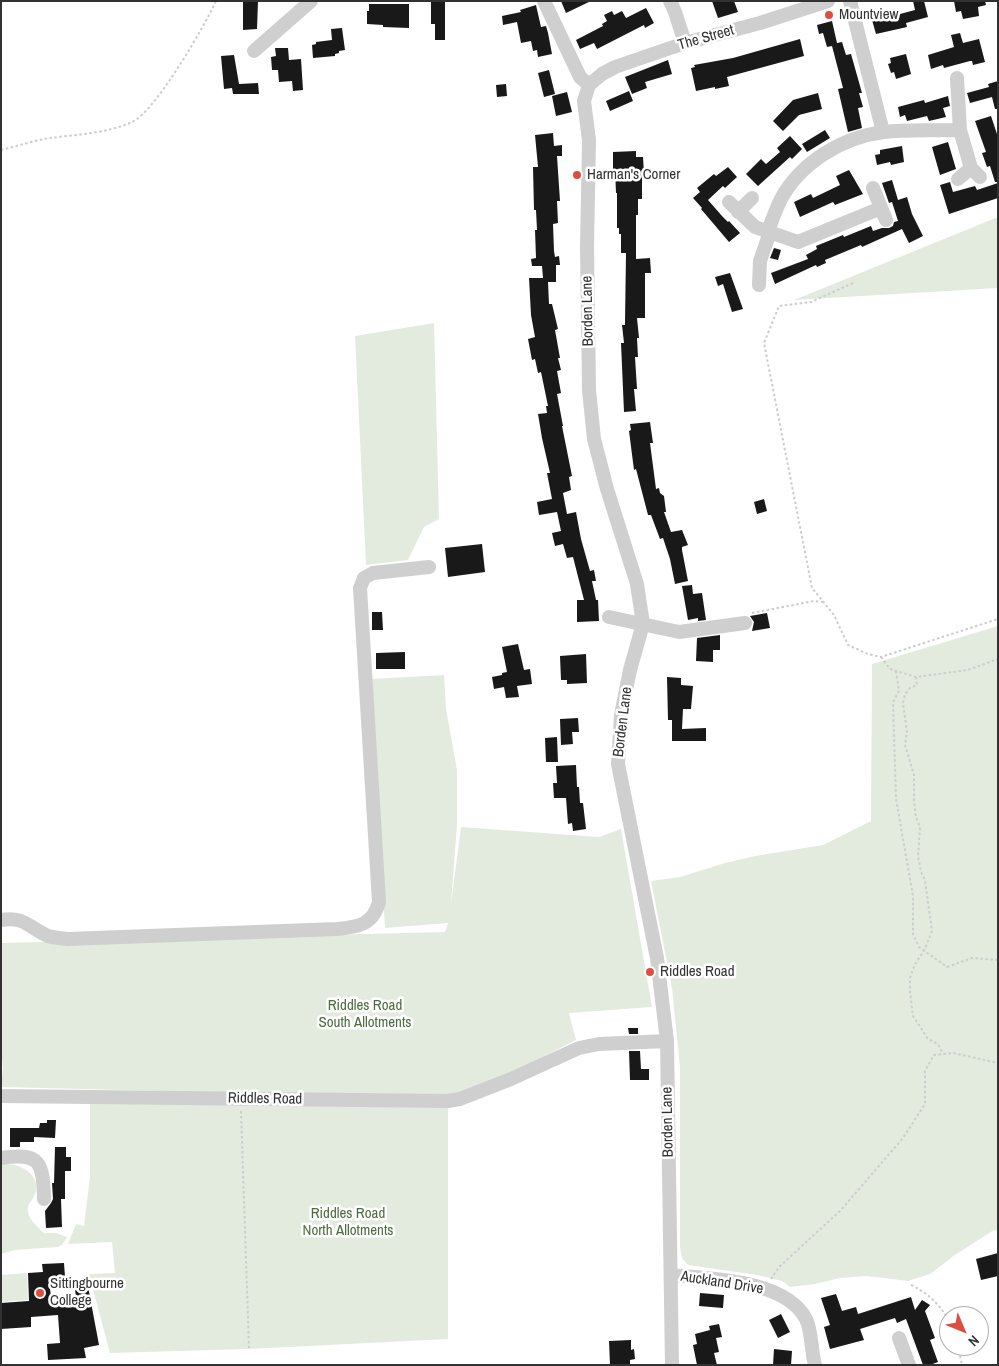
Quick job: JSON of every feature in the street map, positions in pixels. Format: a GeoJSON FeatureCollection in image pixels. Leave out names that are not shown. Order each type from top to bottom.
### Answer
{"type":"FeatureCollection","features":[{"type":"Feature","properties":{"kind":"street"},"geometry":{"type":"LineString","coordinates":[[254,51],[311,1]]}},
{"type":"Feature","properties":{"kind":"street"},"geometry":{"type":"LineString","coordinates":[[544,1],[580,77],[589,84]]}},
{"type":"Feature","properties":{"kind":"street"},"geometry":{"type":"LineString","coordinates":[[670,1],[685,43]]}},
{"type":"Feature","properties":{"kind":"street","name":"The Street"},"geometry":{"type":"LineString","coordinates":[[589,84],[615,67],[685,43],[828,1]]}},
{"type":"Feature","properties":{"kind":"street"},"geometry":{"type":"LineString","coordinates":[[850,1],[883,132]]}},
{"type":"Feature","properties":{"kind":"street"},"geometry":{"type":"LineString","coordinates":[[956,77],[960,130],[976,172],[958,179]]}},
{"type":"Feature","properties":{"kind":"street","name":"Borden Lane"},"geometry":{"type":"LineString","coordinates":[[589,84],[584,101],[589,140],[587,247],[589,390],[594,440],[607,489],[637,584],[643,624],[630,670],[621,715],[618,764],[657,958],[667,1041],[672,1365]]}},
{"type":"Feature","properties":{"kind":"street"},"geometry":{"type":"LineString","coordinates":[[759,285],[760,261],[781,198],[798,175],[815,160],[839,145],[883,132],[960,130]]}},
{"type":"Feature","properties":{"kind":"street"},"geometry":{"type":"LineString","coordinates":[[752,198],[734,207],[755,227],[798,242],[884,214],[873,188]]}},
{"type":"Feature","properties":{"kind":"street"},"geometry":{"type":"LineString","coordinates":[[1,920],[13,918],[27,923],[49,936],[68,939],[337,929],[359,926],[372,917],[377,911],[379,902],[360,588],[364,578],[373,573],[429,567]]}},
{"type":"Feature","properties":{"kind":"street"},"geometry":{"type":"LineString","coordinates":[[609,617],[679,632],[745,623]]}},
{"type":"Feature","properties":{"kind":"street","name":"Riddles Road"},"geometry":{"type":"LineString","coordinates":[[1,1096],[448,1101],[460,1099],[511,1079],[579,1048],[599,1044],[667,1041]]}},
{"type":"Feature","properties":{"kind":"street"},"geometry":{"type":"LineString","coordinates":[[1,1158],[19,1155],[33,1159],[43,1173],[44,1199]]}},
{"type":"Feature","properties":{"kind":"street","name":"Auckland Drive"},"geometry":{"type":"LineString","coordinates":[[671,1274],[724,1281],[765,1289],[779,1294],[802,1312],[807,1322],[815,1365]]}},
{"type":"Feature","properties":{"kind":"street"},"geometry":{"type":"LineString","coordinates":[[899,1338],[909,1365]]}},
{"type":"Feature","properties":{"kind":"path"},"geometry":{"type":"LineString","coordinates":[[1,150],[49,138],[91,133],[132,122],[140,116],[171,78],[197,37],[216,1]]}},
{"type":"Feature","properties":{"kind":"path"},"geometry":{"type":"LineString","coordinates":[[853,283],[811,302],[780,306],[764,343],[812,588],[834,615],[848,645],[868,654],[881,657],[998,619]]}},
{"type":"Feature","properties":{"kind":"path"},"geometry":{"type":"LineString","coordinates":[[881,657],[890,669],[916,677],[968,670],[998,659]]}},
{"type":"Feature","properties":{"kind":"path"},"geometry":{"type":"LineString","coordinates":[[896,671],[899,690],[893,702],[896,799],[913,896],[913,934],[919,947],[947,967],[972,958],[998,960]]}},
{"type":"Feature","properties":{"kind":"path"},"geometry":{"type":"LineString","coordinates":[[916,677],[917,685],[910,688],[905,694],[903,703],[907,732],[905,745],[914,775],[914,801],[916,817],[920,827],[918,856],[921,872],[925,880],[932,931],[924,951],[915,964],[910,978],[910,992],[914,1016],[928,1039],[938,1044],[942,1054]]}},
{"type":"Feature","properties":{"kind":"path"},"geometry":{"type":"LineString","coordinates":[[771,1278],[779,1267],[840,1212],[903,1138],[925,1104],[925,1071],[934,1055],[953,1053],[998,1064]]}},
{"type":"Feature","properties":{"kind":"path"},"geometry":{"type":"LineString","coordinates":[[240,1099],[248,1348]]}},
{"type":"Feature","properties":{"kind":"path"},"geometry":{"type":"LineString","coordinates":[[911,1285],[921,1290],[939,1306]]}},
{"type":"Feature","properties":{"kind":"green space"},"geometry":{"type":"Polygon","coordinates":[[[998,217],[998,288],[794,300],[998,217]]]}},
{"type":"Feature","properties":{"kind":"green space"},"geometry":{"type":"Polygon","coordinates":[[[434,323],[439,519],[424,527],[408,560],[366,565],[355,336],[434,323]]]}},
{"type":"Feature","properties":{"kind":"green space"},"geometry":{"type":"Polygon","coordinates":[[[998,626],[998,1231],[994,1230],[930,1274],[908,1281],[867,1276],[840,1278],[790,1287],[782,1281],[757,1275],[688,1265],[682,1258],[680,1247],[680,1068],[672,988],[651,881],[680,877],[755,856],[823,845],[871,821],[872,664],[998,626]]]}},
{"type":"Feature","properties":{"kind":"green space","name":"Riddles Road South Allotments"},"geometry":{"type":"Polygon","coordinates":[[[444,675],[446,709],[457,770],[457,824],[451,904],[461,827],[599,837],[621,829],[652,1007],[569,1013],[576,1040],[502,1078],[445,1098],[1,1087],[3,1068],[1,1048],[1,943],[445,932],[448,923],[385,928],[371,679],[444,675]]]}},
{"type":"Feature","properties":{"kind":"green space","name":"Riddles Road North Allotments"},"geometry":{"type":"Polygon","coordinates":[[[90,1102],[448,1107],[448,1339],[249,1349],[110,1353],[89,1274],[115,1273],[112,1242],[68,1244],[76,1224],[84,1226],[90,1176],[90,1102]]]}},
{"type":"Feature","properties":{"kind":"green space"},"geometry":{"type":"Polygon","coordinates":[[[5,1164],[23,1168],[33,1176],[36,1188],[28,1207],[30,1218],[44,1233],[56,1233],[67,1237],[62,1245],[58,1247],[15,1250],[1,1254],[1,1166],[5,1164]]]}},
{"type":"Feature","properties":{"kind":"green space"},"geometry":{"type":"Polygon","coordinates":[[[27,1273],[28,1300],[1,1302],[1,1275],[27,1273]]]}},
{"type":"Feature","properties":{"kind":"building"},"geometry":{"type":"Polygon","coordinates":[[[243,1],[258,1],[257,29],[243,30],[243,1]]]}},
{"type":"Feature","properties":{"kind":"building"},"geometry":{"type":"Polygon","coordinates":[[[431,1],[445,1],[445,40],[435,40],[435,24],[431,24],[431,1]]]}},
{"type":"Feature","properties":{"kind":"building"},"geometry":{"type":"Polygon","coordinates":[[[561,1],[591,1],[566,13],[561,1]]]}},
{"type":"Feature","properties":{"kind":"building"},"geometry":{"type":"Polygon","coordinates":[[[712,1],[734,1],[738,12],[718,18],[712,1]]]}},
{"type":"Feature","properties":{"kind":"building"},"geometry":{"type":"Polygon","coordinates":[[[913,1],[924,1],[928,17],[906,23],[907,27],[876,34],[872,20],[875,19],[874,17],[884,14],[885,18],[915,10],[913,1]]]}},
{"type":"Feature","properties":{"kind":"building"},"geometry":{"type":"Polygon","coordinates":[[[954,1],[985,1],[986,5],[978,7],[979,16],[963,19],[961,11],[956,12],[954,1]]]}},
{"type":"Feature","properties":{"kind":"building"},"geometry":{"type":"Polygon","coordinates":[[[369,4],[409,4],[409,28],[367,24],[369,4]]]}},
{"type":"Feature","properties":{"kind":"building"},"geometry":{"type":"Polygon","coordinates":[[[536,5],[541,27],[546,26],[552,54],[538,57],[537,50],[533,51],[531,41],[521,43],[517,22],[503,25],[502,16],[521,12],[520,10],[536,5]]]}},
{"type":"Feature","properties":{"kind":"building"},"geometry":{"type":"Polygon","coordinates":[[[646,8],[654,23],[645,28],[644,25],[597,49],[594,43],[580,49],[576,40],[603,26],[602,24],[607,21],[604,15],[612,11],[614,15],[622,11],[626,18],[646,8]]]}},
{"type":"Feature","properties":{"kind":"building"},"geometry":{"type":"Polygon","coordinates":[[[832,21],[837,43],[842,42],[846,55],[851,54],[862,93],[859,93],[863,107],[858,108],[862,128],[848,132],[838,89],[843,88],[832,46],[827,47],[823,33],[819,34],[817,25],[832,21]]]}},
{"type":"Feature","properties":{"kind":"building"},"geometry":{"type":"Polygon","coordinates":[[[342,28],[345,50],[339,51],[335,56],[313,58],[312,45],[316,44],[316,42],[332,40],[331,29],[342,28]]]}},
{"type":"Feature","properties":{"kind":"building"},"geometry":{"type":"Polygon","coordinates":[[[960,33],[963,43],[979,39],[985,62],[973,65],[972,61],[970,61],[944,68],[943,65],[931,69],[928,55],[954,47],[951,35],[960,33]]]}},
{"type":"Feature","properties":{"kind":"building"},"geometry":{"type":"Polygon","coordinates":[[[800,39],[804,56],[727,77],[729,86],[696,91],[691,68],[695,67],[694,65],[733,58],[800,39]]]}},
{"type":"Feature","properties":{"kind":"building"},"geometry":{"type":"Polygon","coordinates":[[[275,48],[288,48],[289,60],[301,59],[303,90],[293,91],[292,81],[279,82],[278,70],[272,70],[271,57],[276,56],[275,48]]]}},
{"type":"Feature","properties":{"kind":"building"},"geometry":{"type":"Polygon","coordinates":[[[906,54],[911,74],[896,79],[894,72],[891,73],[888,64],[891,63],[890,58],[906,54]]]}},
{"type":"Feature","properties":{"kind":"building"},"geometry":{"type":"Polygon","coordinates":[[[234,55],[239,84],[258,83],[259,94],[233,94],[232,88],[224,89],[221,56],[234,55]]]}},
{"type":"Feature","properties":{"kind":"building"},"geometry":{"type":"Polygon","coordinates":[[[668,60],[672,74],[645,82],[647,88],[632,94],[625,77],[668,60]]]}},
{"type":"Feature","properties":{"kind":"building"},"geometry":{"type":"Polygon","coordinates":[[[549,70],[555,94],[544,97],[538,73],[549,70]]]}},
{"type":"Feature","properties":{"kind":"building"},"geometry":{"type":"Polygon","coordinates":[[[998,81],[998,109],[995,109],[992,97],[970,103],[967,93],[989,87],[988,84],[998,81]]]}},
{"type":"Feature","properties":{"kind":"building"},"geometry":{"type":"Polygon","coordinates":[[[506,84],[507,96],[497,97],[496,85],[506,84]]]}},
{"type":"Feature","properties":{"kind":"building"},"geometry":{"type":"Polygon","coordinates":[[[629,91],[633,101],[610,111],[606,101],[629,91]]]}},
{"type":"Feature","properties":{"kind":"building"},"geometry":{"type":"Polygon","coordinates":[[[567,92],[572,112],[556,116],[552,96],[567,92]]]}},
{"type":"Feature","properties":{"kind":"building"},"geometry":{"type":"Polygon","coordinates":[[[818,93],[822,109],[799,115],[783,131],[773,121],[793,100],[818,93]]]}},
{"type":"Feature","properties":{"kind":"building"},"geometry":{"type":"Polygon","coordinates":[[[948,96],[950,106],[943,108],[946,117],[929,121],[927,116],[907,121],[905,115],[900,117],[898,107],[924,100],[925,103],[948,96]]]}},
{"type":"Feature","properties":{"kind":"building"},"geometry":{"type":"Polygon","coordinates":[[[991,116],[998,137],[998,182],[995,182],[990,166],[987,167],[982,153],[986,152],[975,121],[991,116]]]}},
{"type":"Feature","properties":{"kind":"building"},"geometry":{"type":"Polygon","coordinates":[[[825,130],[830,138],[807,152],[802,144],[825,130]]]}},
{"type":"Feature","properties":{"kind":"building"},"geometry":{"type":"Polygon","coordinates":[[[553,133],[554,146],[562,145],[562,156],[557,156],[560,201],[557,201],[558,223],[553,224],[555,257],[559,256],[560,265],[556,265],[556,282],[548,282],[549,304],[552,304],[558,329],[555,330],[560,358],[558,358],[561,370],[557,371],[561,393],[557,394],[572,476],[569,477],[571,490],[563,493],[567,514],[576,512],[590,571],[594,570],[596,581],[592,581],[596,600],[598,600],[599,621],[577,622],[577,600],[584,600],[573,557],[567,558],[563,544],[555,546],[552,533],[561,531],[557,512],[539,515],[537,502],[552,499],[547,473],[550,473],[538,414],[547,413],[546,406],[548,406],[541,372],[538,373],[535,359],[532,360],[528,339],[535,337],[531,315],[529,278],[543,278],[542,266],[532,266],[531,259],[536,258],[535,230],[537,230],[536,210],[534,210],[533,167],[538,167],[535,135],[553,133]]]}},
{"type":"Feature","properties":{"kind":"building"},"geometry":{"type":"Polygon","coordinates":[[[790,136],[802,149],[792,159],[790,157],[758,186],[746,174],[761,159],[766,164],[780,152],[777,148],[790,136]]]}},
{"type":"Feature","properties":{"kind":"building"},"geometry":{"type":"Polygon","coordinates":[[[948,142],[956,169],[940,175],[932,147],[948,142]]]}},
{"type":"Feature","properties":{"kind":"building"},"geometry":{"type":"Polygon","coordinates":[[[902,146],[904,162],[891,165],[890,162],[877,165],[875,155],[880,154],[880,150],[902,146]]]}},
{"type":"Feature","properties":{"kind":"building"},"geometry":{"type":"Polygon","coordinates":[[[636,151],[636,157],[643,157],[644,173],[642,173],[642,199],[638,199],[638,215],[636,215],[636,259],[650,258],[651,273],[645,273],[645,318],[637,318],[639,338],[637,338],[638,357],[635,357],[637,389],[634,389],[636,411],[624,412],[621,343],[624,343],[622,325],[625,325],[626,253],[621,253],[621,234],[619,234],[619,228],[617,228],[617,193],[615,169],[613,169],[613,152],[636,151]]]}},
{"type":"Feature","properties":{"kind":"building"},"geometry":{"type":"Polygon","coordinates":[[[728,167],[737,177],[725,188],[723,186],[708,200],[740,233],[729,242],[693,198],[700,192],[697,188],[714,174],[716,176],[728,167]]]}},
{"type":"Feature","properties":{"kind":"building"},"geometry":{"type":"Polygon","coordinates":[[[849,170],[863,194],[835,205],[833,202],[800,217],[794,202],[811,194],[813,198],[840,185],[836,176],[849,170]]]}},
{"type":"Feature","properties":{"kind":"building"},"geometry":{"type":"Polygon","coordinates":[[[892,180],[898,200],[907,197],[912,214],[923,236],[909,243],[902,229],[862,247],[861,245],[825,260],[826,263],[817,267],[816,265],[775,284],[771,273],[808,259],[806,255],[817,249],[816,246],[871,226],[873,231],[893,226],[894,222],[898,221],[892,202],[889,203],[882,183],[892,180]]]}},
{"type":"Feature","properties":{"kind":"building"},"geometry":{"type":"Polygon","coordinates":[[[950,182],[953,192],[975,186],[977,190],[998,183],[998,198],[949,214],[940,185],[950,182]]]}},
{"type":"Feature","properties":{"kind":"building"},"geometry":{"type":"Polygon","coordinates":[[[774,248],[781,250],[778,260],[770,258],[774,248]]]}},
{"type":"Feature","properties":{"kind":"building"},"geometry":{"type":"Polygon","coordinates":[[[730,273],[743,309],[732,312],[723,284],[718,286],[715,277],[730,273]]]}},
{"type":"Feature","properties":{"kind":"building"},"geometry":{"type":"Polygon","coordinates":[[[650,422],[653,443],[650,443],[656,489],[659,488],[660,493],[664,496],[666,512],[664,512],[671,532],[682,530],[688,545],[682,547],[682,550],[688,581],[675,584],[663,538],[660,539],[651,515],[648,515],[636,469],[634,470],[629,431],[631,430],[630,424],[650,422]]]}},
{"type":"Feature","properties":{"kind":"building"},"geometry":{"type":"Polygon","coordinates":[[[764,499],[767,511],[757,514],[754,502],[764,499]]]}},
{"type":"Feature","properties":{"kind":"building"},"geometry":{"type":"Polygon","coordinates":[[[482,544],[485,572],[448,577],[445,548],[482,544]]]}},
{"type":"Feature","properties":{"kind":"building"},"geometry":{"type":"Polygon","coordinates":[[[692,585],[693,594],[702,593],[706,620],[698,621],[698,618],[688,620],[682,586],[692,585]]]}},
{"type":"Feature","properties":{"kind":"building"},"geometry":{"type":"Polygon","coordinates":[[[372,612],[382,612],[383,630],[372,630],[372,612]]]}},
{"type":"Feature","properties":{"kind":"building"},"geometry":{"type":"Polygon","coordinates":[[[767,613],[770,628],[752,631],[754,622],[750,616],[767,613]]]}},
{"type":"Feature","properties":{"kind":"building"},"geometry":{"type":"Polygon","coordinates":[[[720,635],[720,650],[713,650],[713,662],[696,661],[697,638],[720,635]]]}},
{"type":"Feature","properties":{"kind":"building"},"geometry":{"type":"Polygon","coordinates":[[[518,644],[524,670],[530,669],[532,684],[517,686],[519,697],[506,698],[504,687],[494,689],[492,677],[507,672],[502,647],[518,644]]]}},
{"type":"Feature","properties":{"kind":"building"},"geometry":{"type":"Polygon","coordinates":[[[405,652],[405,669],[376,669],[376,653],[405,652]]]}},
{"type":"Feature","properties":{"kind":"building"},"geometry":{"type":"Polygon","coordinates":[[[586,654],[587,683],[567,684],[567,680],[561,680],[560,656],[586,654]]]}},
{"type":"Feature","properties":{"kind":"building"},"geometry":{"type":"Polygon","coordinates":[[[667,677],[681,678],[681,685],[693,686],[691,709],[683,709],[682,729],[706,728],[706,741],[672,741],[672,720],[668,720],[667,677]]]}},
{"type":"Feature","properties":{"kind":"building"},"geometry":{"type":"Polygon","coordinates":[[[578,718],[579,732],[572,732],[573,744],[561,745],[560,719],[578,718]]]}},
{"type":"Feature","properties":{"kind":"building"},"geometry":{"type":"Polygon","coordinates":[[[557,737],[558,762],[546,762],[545,738],[557,737]]]}},
{"type":"Feature","properties":{"kind":"building"},"geometry":{"type":"Polygon","coordinates":[[[576,765],[577,787],[579,787],[580,803],[583,803],[586,829],[573,831],[572,823],[568,824],[566,798],[554,798],[553,783],[557,783],[556,766],[576,765]]]}},
{"type":"Feature","properties":{"kind":"building"},"geometry":{"type":"Polygon","coordinates":[[[628,1028],[638,1028],[638,1034],[629,1034],[628,1028]]]}},
{"type":"Feature","properties":{"kind":"building"},"geometry":{"type":"Polygon","coordinates":[[[629,1051],[640,1051],[641,1069],[649,1069],[649,1080],[630,1080],[629,1051]]]}},
{"type":"Feature","properties":{"kind":"building"},"geometry":{"type":"Polygon","coordinates":[[[47,1120],[56,1120],[55,1138],[34,1137],[34,1142],[20,1142],[20,1147],[10,1147],[10,1128],[39,1128],[40,1123],[47,1123],[47,1120]]]}},
{"type":"Feature","properties":{"kind":"building"},"geometry":{"type":"Polygon","coordinates":[[[55,1147],[66,1147],[66,1157],[71,1157],[71,1171],[65,1171],[65,1199],[61,1199],[62,1227],[46,1228],[45,1211],[53,1199],[52,1183],[54,1183],[55,1147]]]}},
{"type":"Feature","properties":{"kind":"building"},"geometry":{"type":"Polygon","coordinates":[[[998,1253],[998,1276],[981,1280],[976,1259],[998,1253]]]}},
{"type":"Feature","properties":{"kind":"building"},"geometry":{"type":"Polygon","coordinates":[[[64,1263],[65,1277],[49,1278],[51,1298],[76,1297],[74,1283],[87,1281],[99,1345],[84,1348],[86,1358],[48,1360],[47,1344],[60,1343],[58,1315],[31,1317],[31,1327],[1,1329],[1,1303],[29,1301],[28,1273],[43,1272],[42,1264],[64,1263]]]}},
{"type":"Feature","properties":{"kind":"building"},"geometry":{"type":"Polygon","coordinates":[[[700,1293],[724,1295],[723,1308],[699,1306],[700,1293]]]}},
{"type":"Feature","properties":{"kind":"building"},"geometry":{"type":"Polygon","coordinates":[[[836,1294],[842,1311],[856,1307],[858,1314],[911,1297],[915,1310],[922,1300],[930,1305],[925,1311],[935,1338],[930,1340],[938,1362],[923,1365],[906,1319],[897,1323],[895,1318],[860,1329],[864,1340],[830,1349],[824,1327],[830,1325],[821,1298],[836,1294]]]}},
{"type":"Feature","properties":{"kind":"building"},"geometry":{"type":"Polygon","coordinates":[[[781,1314],[790,1332],[778,1338],[769,1320],[781,1314]]]}},
{"type":"Feature","properties":{"kind":"building"},"geometry":{"type":"Polygon","coordinates":[[[719,1324],[722,1337],[716,1338],[719,1352],[714,1353],[717,1365],[697,1365],[693,1345],[697,1344],[695,1334],[710,1330],[709,1326],[719,1324]]]}},
{"type":"Feature","properties":{"kind":"building"},"geometry":{"type":"Polygon","coordinates":[[[631,1340],[631,1350],[634,1349],[635,1359],[630,1360],[630,1365],[610,1365],[609,1341],[631,1340]]]}},
{"type":"Feature","properties":{"kind":"building"},"geometry":{"type":"Polygon","coordinates":[[[774,1349],[792,1351],[791,1365],[773,1365],[774,1349]]]}},
{"type":"Feature","properties":{"kind":"place","name":"Mountview"},"geometry":{"type":"Point","coordinates":[829,15]}},
{"type":"Feature","properties":{"kind":"place","name":"Harman's Corner"},"geometry":{"type":"Point","coordinates":[577,175]}},
{"type":"Feature","properties":{"kind":"place","name":"Riddles Road"},"geometry":{"type":"Point","coordinates":[650,972]}},
{"type":"Feature","properties":{"kind":"place","name":"Sittingbourne College"},"geometry":{"type":"Point","coordinates":[40,1293]}}]}
